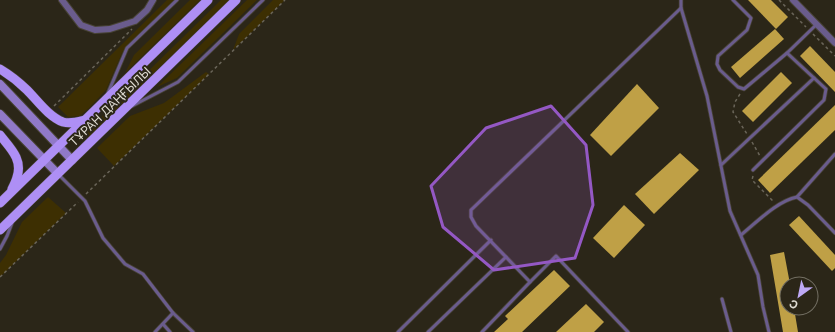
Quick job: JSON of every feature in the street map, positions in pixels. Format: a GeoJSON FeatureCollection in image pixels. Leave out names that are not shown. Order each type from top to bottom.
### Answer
{"type":"FeatureCollection","features":[{"type":"Feature","properties":{"kind":"main road","name":"ТҰРАН ДАҢҒЫЛЫ"},"geometry":{"type":"LineString","coordinates":[[4,199],[208,0]]}},
{"type":"Feature","properties":{"kind":"main road","name":"ТҰРАН ДАҢҒЫЛЫ"},"geometry":{"type":"LineString","coordinates":[[0,230],[236,0]]}},
{"type":"Feature","properties":{"kind":"main road"},"geometry":{"type":"LineString","coordinates":[[0,69],[26,89],[52,116],[70,123],[85,120]]}},
{"type":"Feature","properties":{"kind":"main road"},"geometry":{"type":"LineString","coordinates":[[0,135],[16,154],[19,168],[18,177],[4,199]]}},
{"type":"Feature","properties":{"kind":"street"},"geometry":{"type":"LineString","coordinates":[[62,0],[81,25],[95,30],[110,29],[135,21],[147,10],[153,0]]}},
{"type":"Feature","properties":{"kind":"street"},"geometry":{"type":"LineString","coordinates":[[793,0],[835,43]]}},
{"type":"Feature","properties":{"kind":"street"},"geometry":{"type":"LineString","coordinates":[[0,84],[72,160]]}},
{"type":"Feature","properties":{"kind":"street"},"geometry":{"type":"LineString","coordinates":[[0,114],[58,174]]}},
{"type":"Feature","properties":{"kind":"lane"},"geometry":{"type":"LineString","coordinates":[[105,100],[127,48],[177,0]]}},
{"type":"Feature","properties":{"kind":"lane"},"geometry":{"type":"LineString","coordinates":[[122,112],[178,82],[263,0]]}},
{"type":"Feature","properties":{"kind":"lane"},"geometry":{"type":"LineString","coordinates":[[682,0],[681,8],[707,96],[730,211],[758,275],[763,307],[770,332]]}},
{"type":"Feature","properties":{"kind":"lane"},"geometry":{"type":"LineString","coordinates":[[733,0],[751,18],[747,30],[718,56],[716,64],[720,70],[738,87],[744,89],[787,53],[817,24]]}},
{"type":"Feature","properties":{"kind":"lane"},"geometry":{"type":"LineString","coordinates":[[530,282],[476,226],[471,217],[471,210],[681,8]]}},
{"type":"Feature","properties":{"kind":"lane"},"geometry":{"type":"LineString","coordinates":[[753,170],[824,100],[826,90],[787,53]]}},
{"type":"Feature","properties":{"kind":"lane"},"geometry":{"type":"LineString","coordinates":[[721,165],[814,78]]}},
{"type":"Feature","properties":{"kind":"lane"},"geometry":{"type":"LineString","coordinates":[[740,235],[777,206],[789,199],[797,197],[835,154]]}},
{"type":"Feature","properties":{"kind":"lane"},"geometry":{"type":"LineString","coordinates":[[58,174],[85,201],[103,238],[125,264],[143,274],[173,313],[193,332]]}},
{"type":"Feature","properties":{"kind":"lane"},"geometry":{"type":"LineString","coordinates":[[797,197],[808,205],[835,233]]}},
{"type":"Feature","properties":{"kind":"lane"},"geometry":{"type":"LineString","coordinates":[[0,249],[14,217]]}},
{"type":"Feature","properties":{"kind":"lane"},"geometry":{"type":"LineString","coordinates":[[398,332],[491,240]]}},
{"type":"Feature","properties":{"kind":"lane"},"geometry":{"type":"LineString","coordinates":[[482,332],[556,256],[628,332]]}},
{"type":"Feature","properties":{"kind":"lane"},"geometry":{"type":"LineString","coordinates":[[428,332],[506,257]]}},
{"type":"Feature","properties":{"kind":"lane"},"geometry":{"type":"LineString","coordinates":[[722,299],[731,332]]}},
{"type":"Feature","properties":{"kind":"lane"},"geometry":{"type":"LineString","coordinates":[[155,332],[173,313]]}},
{"type":"Feature","properties":{"kind":"lane"},"geometry":{"type":"LineString","coordinates":[[163,324],[170,332]]}},
{"type":"Feature","properties":{"kind":"path"},"geometry":{"type":"LineString","coordinates":[[0,277],[285,0]]}},
{"type":"Feature","properties":{"kind":"path"},"geometry":{"type":"LineString","coordinates":[[53,107],[135,27]]}},
{"type":"Feature","properties":{"kind":"path"},"geometry":{"type":"LineString","coordinates":[[744,89],[735,102],[733,112],[758,151],[762,161]]}},
{"type":"Feature","properties":{"kind":"path"},"geometry":{"type":"LineString","coordinates":[[753,170],[752,180],[777,206]]}},
{"type":"Feature","properties":{"kind":"highlighted area"},"geometry":{"type":"Polygon","coordinates":[[[551,106],[586,145],[593,205],[575,258],[494,270],[443,227],[431,186],[486,128],[551,106]]]}},
{"type":"Feature","properties":{"kind":"shaded area"},"geometry":{"type":"Polygon","coordinates":[[[167,0],[174,0],[127,45],[106,90],[80,116],[68,117],[58,107],[167,0]]]}},
{"type":"Feature","properties":{"kind":"shaded area"},"geometry":{"type":"Polygon","coordinates":[[[190,0],[200,0],[125,73],[134,55],[190,0]]]}},
{"type":"Feature","properties":{"kind":"shaded area"},"geometry":{"type":"Polygon","coordinates":[[[221,0],[229,0],[88,137],[85,133],[221,0]]]}},
{"type":"Feature","properties":{"kind":"shaded area"},"geometry":{"type":"Polygon","coordinates":[[[247,0],[257,0],[177,78],[157,87],[247,0]]]}},
{"type":"Feature","properties":{"kind":"shaded area"},"geometry":{"type":"Polygon","coordinates":[[[273,0],[285,0],[233,50],[239,34],[273,0]]]}},
{"type":"Feature","properties":{"kind":"shaded area"},"geometry":{"type":"Polygon","coordinates":[[[206,72],[209,74],[114,166],[97,148],[130,116],[164,103],[206,72]]]}},
{"type":"Feature","properties":{"kind":"shaded area"},"geometry":{"type":"Polygon","coordinates":[[[48,197],[66,213],[0,277],[0,263],[6,255],[22,222],[48,197]]]}},
{"type":"Feature","properties":{"kind":"building"},"geometry":{"type":"Polygon","coordinates":[[[748,0],[771,0],[788,17],[776,29],[748,0]]]}},
{"type":"Feature","properties":{"kind":"building"},"geometry":{"type":"Polygon","coordinates":[[[775,29],[784,39],[740,78],[731,67],[775,29]]]}},
{"type":"Feature","properties":{"kind":"building"},"geometry":{"type":"Polygon","coordinates":[[[810,46],[835,72],[835,92],[800,56],[810,46]]]}},
{"type":"Feature","properties":{"kind":"building"},"geometry":{"type":"Polygon","coordinates":[[[781,72],[792,83],[753,122],[742,111],[781,72]]]}},
{"type":"Feature","properties":{"kind":"building"},"geometry":{"type":"Polygon","coordinates":[[[637,84],[659,108],[611,156],[590,135],[637,84]]]}},
{"type":"Feature","properties":{"kind":"building"},"geometry":{"type":"Polygon","coordinates":[[[835,105],[835,130],[770,193],[758,180],[835,105]]]}},
{"type":"Feature","properties":{"kind":"building"},"geometry":{"type":"Polygon","coordinates":[[[680,153],[699,170],[654,214],[635,194],[680,153]]]}},
{"type":"Feature","properties":{"kind":"building"},"geometry":{"type":"Polygon","coordinates":[[[624,205],[645,225],[614,258],[593,238],[624,205]]]}},
{"type":"Feature","properties":{"kind":"building"},"geometry":{"type":"Polygon","coordinates":[[[799,216],[835,255],[835,268],[832,271],[789,225],[799,216]]]}},
{"type":"Feature","properties":{"kind":"building"},"geometry":{"type":"Polygon","coordinates":[[[784,252],[788,276],[779,276],[779,308],[770,255],[784,252]]]}},
{"type":"Feature","properties":{"kind":"building"},"geometry":{"type":"Polygon","coordinates":[[[554,270],[570,286],[522,332],[494,332],[508,319],[505,316],[554,270]]]}},
{"type":"Feature","properties":{"kind":"building"},"geometry":{"type":"Polygon","coordinates":[[[586,304],[604,322],[594,332],[556,332],[586,304]]]}},
{"type":"Feature","properties":{"kind":"building"},"geometry":{"type":"Polygon","coordinates":[[[780,316],[795,316],[798,332],[783,332],[780,316]]]}}]}
